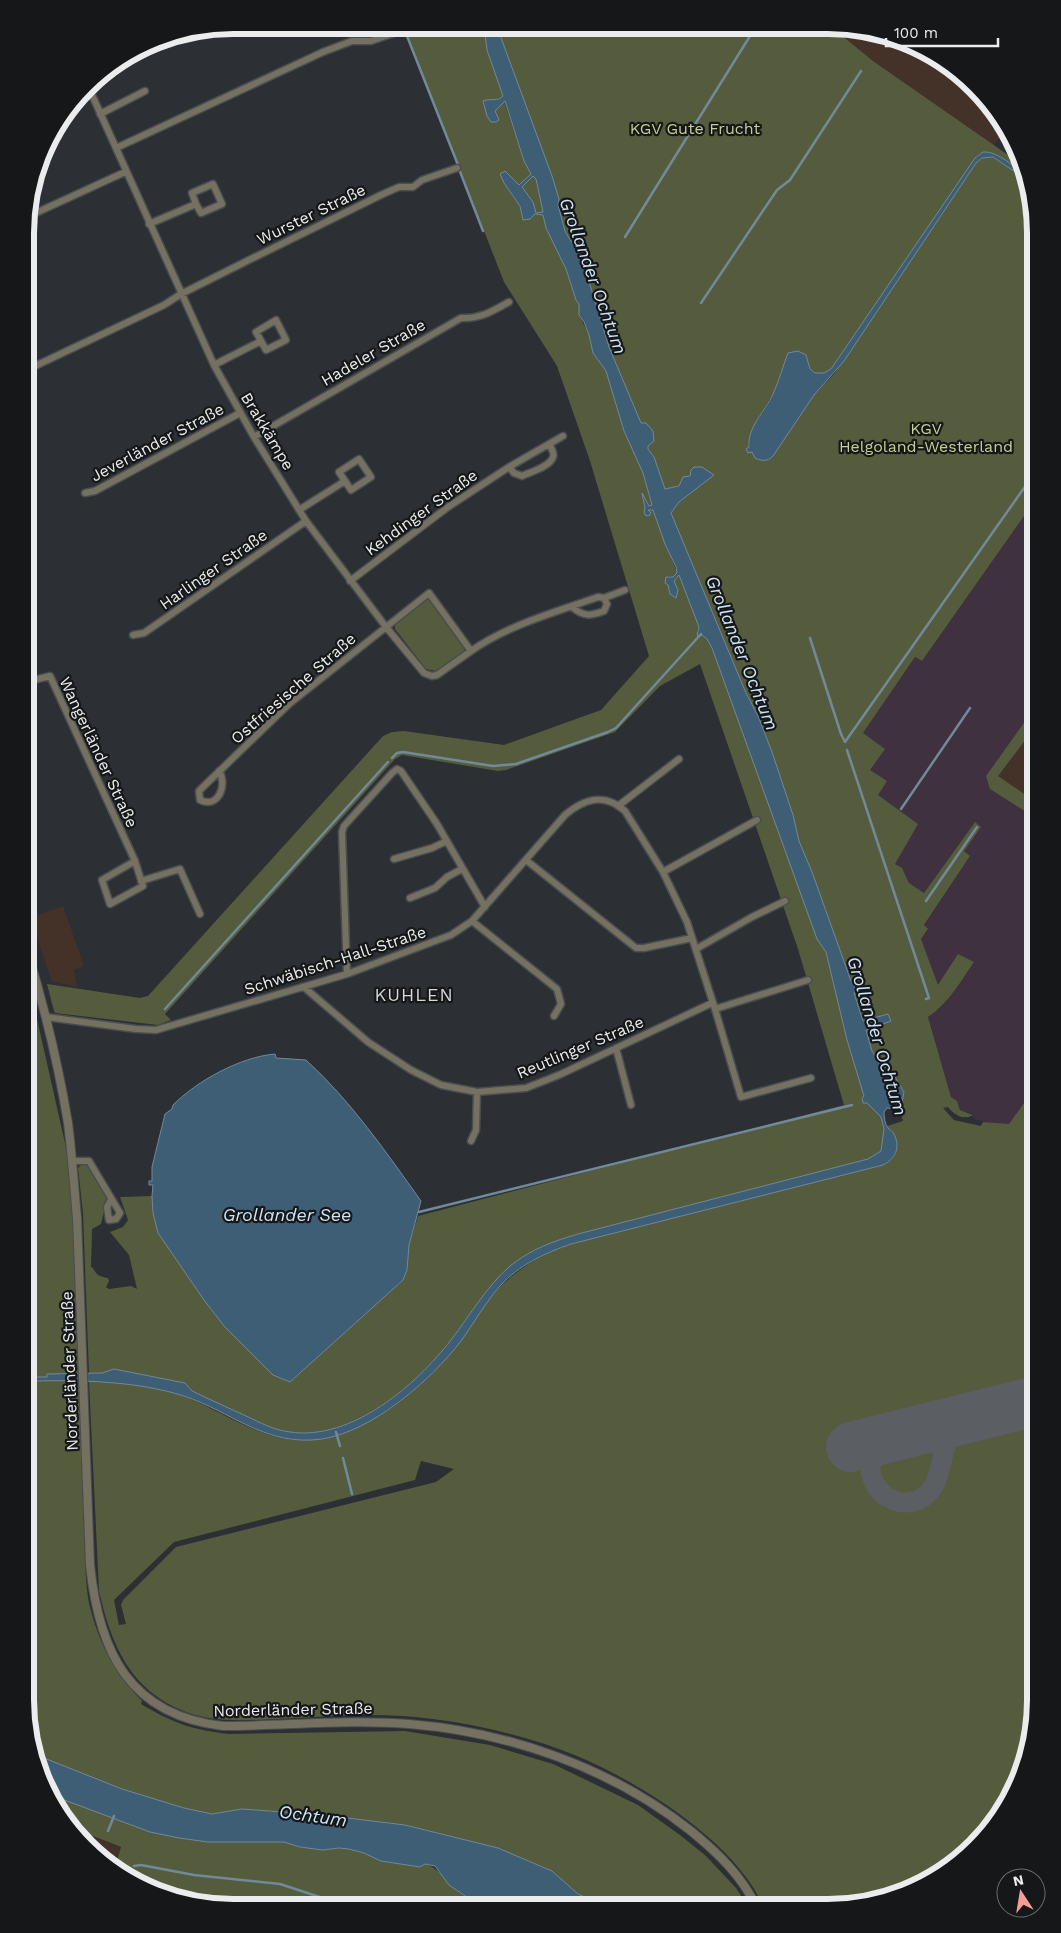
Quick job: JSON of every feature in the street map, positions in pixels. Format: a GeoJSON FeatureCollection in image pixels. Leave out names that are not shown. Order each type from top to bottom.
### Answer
{"type":"FeatureCollection","features":[{"type":"Feature","properties":{"kind":"street"},"geometry":{"type":"LineString","coordinates":[[116,148],[323,52],[352,41],[371,41],[391,34]]}},
{"type":"Feature","properties":{"kind":"street"},"geometry":{"type":"LineString","coordinates":[[100,114],[145,91]]}},
{"type":"Feature","properties":{"kind":"street","name":"Brakkämpe"},"geometry":{"type":"LineString","coordinates":[[91,93],[214,365],[254,437],[306,521],[350,581],[420,669],[428,675],[437,675],[471,651]]}},
{"type":"Feature","properties":{"kind":"street","name":"Wurster Straße"},"geometry":{"type":"LineString","coordinates":[[34,367],[169,303],[181,294],[382,194],[399,187],[413,187],[422,180],[457,168]]}},
{"type":"Feature","properties":{"kind":"street"},"geometry":{"type":"LineString","coordinates":[[34,214],[126,172]]}},
{"type":"Feature","properties":{"kind":"street"},"geometry":{"type":"LineString","coordinates":[[213,184],[222,204],[201,213],[196,204],[192,192],[213,184]]}},
{"type":"Feature","properties":{"kind":"street"},"geometry":{"type":"LineString","coordinates":[[149,224],[196,204]]}},
{"type":"Feature","properties":{"kind":"street","name":"Hadeler Straße"},"geometry":{"type":"LineString","coordinates":[[254,437],[461,318],[484,316],[509,302]]}},
{"type":"Feature","properties":{"kind":"street"},"geometry":{"type":"LineString","coordinates":[[276,320],[286,340],[266,350],[261,341],[256,332],[276,320]]}},
{"type":"Feature","properties":{"kind":"street"},"geometry":{"type":"LineString","coordinates":[[214,365],[261,341]]}},
{"type":"Feature","properties":{"kind":"street","name":"Jeverländer Straße"},"geometry":{"type":"LineString","coordinates":[[85,493],[95,492],[240,413]]}},
{"type":"Feature","properties":{"kind":"street","name":"Kehdinger Straße"},"geometry":{"type":"LineString","coordinates":[[350,581],[448,507],[509,467],[550,445],[562,436]]}},
{"type":"Feature","properties":{"kind":"street"},"geometry":{"type":"LineString","coordinates":[[509,467],[514,473],[522,476],[538,468],[553,458],[554,453],[550,445]]}},
{"type":"Feature","properties":{"kind":"street"},"geometry":{"type":"LineString","coordinates":[[359,459],[371,477],[351,490],[345,481],[339,472],[359,459]]}},
{"type":"Feature","properties":{"kind":"street"},"geometry":{"type":"LineString","coordinates":[[299,510],[345,481]]}},
{"type":"Feature","properties":{"kind":"street","name":"Harlinger Straße"},"geometry":{"type":"LineString","coordinates":[[133,635],[144,633],[306,521]]}},
{"type":"Feature","properties":{"kind":"street"},"geometry":{"type":"LineString","coordinates":[[386,627],[429,593],[471,651],[493,637],[514,628],[598,596],[604,598],[626,590]]}},
{"type":"Feature","properties":{"kind":"street"},"geometry":{"type":"LineString","coordinates":[[572,607],[584,616],[592,616],[604,611],[607,604],[604,598]]}},
{"type":"Feature","properties":{"kind":"street","name":"Ostfriesische Straße"},"geometry":{"type":"LineString","coordinates":[[219,771],[223,787],[220,793],[211,802],[200,800],[199,791],[219,771],[289,704],[386,627]]}},
{"type":"Feature","properties":{"kind":"street","name":"Wangerländer Straße"},"geometry":{"type":"LineString","coordinates":[[34,680],[50,676],[135,861]]}},
{"type":"Feature","properties":{"kind":"street"},"geometry":{"type":"LineString","coordinates":[[679,759],[618,806],[626,814],[663,872],[676,897],[696,949],[741,1097],[811,1078]]}},
{"type":"Feature","properties":{"kind":"street"},"geometry":{"type":"LineString","coordinates":[[347,974],[342,832],[344,826],[397,769],[401,771],[447,841],[484,907]]}},
{"type":"Feature","properties":{"kind":"street","name":"Schwäbisch-Hall-Straße"},"geometry":{"type":"LineString","coordinates":[[46,1017],[156,1030],[305,988],[347,974],[451,935],[472,921],[560,820],[582,802],[598,799],[618,806]]}},
{"type":"Feature","properties":{"kind":"street"},"geometry":{"type":"LineString","coordinates":[[663,872],[757,820]]}},
{"type":"Feature","properties":{"kind":"street"},"geometry":{"type":"LineString","coordinates":[[394,859],[432,848],[447,841]]}},
{"type":"Feature","properties":{"kind":"street"},"geometry":{"type":"LineString","coordinates":[[526,860],[636,948],[692,938]]}},
{"type":"Feature","properties":{"kind":"street"},"geometry":{"type":"LineString","coordinates":[[135,861],[143,886],[110,904],[102,880],[135,861]]}},
{"type":"Feature","properties":{"kind":"street"},"geometry":{"type":"LineString","coordinates":[[141,881],[180,869],[200,914]]}},
{"type":"Feature","properties":{"kind":"street"},"geometry":{"type":"LineString","coordinates":[[410,898],[435,888],[447,877],[462,869]]}},
{"type":"Feature","properties":{"kind":"street"},"geometry":{"type":"LineString","coordinates":[[696,949],[752,917],[785,901]]}},
{"type":"Feature","properties":{"kind":"street"},"geometry":{"type":"LineString","coordinates":[[472,921],[557,989],[561,1004],[554,1016]]}},
{"type":"Feature","properties":{"kind":"street","name":"Norderländer Straße"},"geometry":{"type":"LineString","coordinates":[[34,975],[46,1017],[61,1086],[72,1162],[77,1218],[90,1566],[93,1594],[104,1637],[119,1667],[138,1689],[156,1704],[190,1720],[215,1725],[258,1726],[379,1722],[407,1724],[473,1733],[532,1748],[587,1768],[679,1821],[725,1861],[740,1879],[752,1899]]}},
{"type":"Feature","properties":{"kind":"street","name":"Reutlinger Straße"},"geometry":{"type":"LineString","coordinates":[[305,988],[368,1042],[394,1060],[441,1085],[477,1092],[526,1088],[714,1006],[808,980]]}},
{"type":"Feature","properties":{"kind":"street"},"geometry":{"type":"LineString","coordinates":[[616,1048],[631,1105]]}},
{"type":"Feature","properties":{"kind":"street"},"geometry":{"type":"LineString","coordinates":[[471,1141],[476,1130],[477,1092]]}},
{"type":"Feature","properties":{"kind":"street"},"geometry":{"type":"LineString","coordinates":[[72,1162],[89,1161],[111,1200]]}},
{"type":"Feature","properties":{"kind":"shaded area"},"geometry":{"type":"Polygon","coordinates":[[[840,34],[854,35],[892,44],[928,60],[960,83],[978,101],[1001,134],[993,146],[873,61],[840,34]]]}},
{"type":"Feature","properties":{"kind":"shaded area"},"geometry":{"type":"Polygon","coordinates":[[[1027,512],[1027,1099],[1009,1124],[994,1124],[974,1119],[972,1113],[960,1110],[957,1101],[951,1097],[928,1016],[944,1004],[974,962],[938,986],[921,939],[928,930],[924,926],[970,856],[964,851],[974,823],[924,893],[909,883],[902,868],[895,864],[870,770],[863,733],[915,657],[922,661],[1027,512]]]}},
{"type":"Feature","properties":{"kind":"shaded area"},"geometry":{"type":"Polygon","coordinates":[[[1027,738],[1027,796],[998,776],[1027,738]]]}},
{"type":"Feature","properties":{"kind":"shaded area"},"geometry":{"type":"Polygon","coordinates":[[[63,906],[84,966],[74,970],[77,987],[52,981],[34,929],[34,917],[63,906]]]}},
{"type":"Feature","properties":{"kind":"shaded area"},"geometry":{"type":"Polygon","coordinates":[[[88,1834],[121,1848],[117,1862],[101,1850],[87,1836],[88,1834]]]}},
{"type":"Feature","properties":{"kind":"green space"},"geometry":{"type":"Polygon","coordinates":[[[407,34],[485,34],[487,50],[503,96],[502,98],[491,100],[486,109],[487,116],[495,111],[504,101],[524,161],[531,174],[519,186],[505,171],[501,174],[504,183],[520,206],[523,219],[530,219],[535,214],[543,215],[546,228],[566,269],[579,304],[579,315],[589,335],[593,353],[606,371],[624,431],[643,473],[652,506],[650,507],[643,495],[646,516],[651,513],[648,510],[653,509],[677,573],[673,577],[668,576],[670,594],[678,590],[674,581],[679,575],[699,627],[697,631],[707,639],[712,648],[817,938],[826,952],[847,1040],[864,1096],[862,1098],[863,1103],[867,1103],[881,1117],[884,1127],[883,1145],[881,1151],[868,1159],[578,1234],[534,1250],[510,1266],[502,1274],[437,1357],[401,1391],[358,1419],[336,1428],[312,1432],[289,1432],[266,1425],[192,1391],[185,1383],[114,1369],[102,1373],[89,1373],[83,1213],[78,1168],[81,1165],[88,1165],[107,1198],[101,1224],[92,1229],[91,1267],[99,1275],[108,1278],[109,1281],[106,1287],[109,1289],[131,1286],[137,1289],[129,1255],[110,1232],[123,1227],[128,1220],[120,1197],[152,1196],[153,1213],[204,1300],[224,1326],[273,1375],[290,1382],[403,1280],[407,1270],[409,1245],[418,1216],[844,1105],[798,949],[700,664],[660,686],[615,732],[506,770],[498,771],[402,755],[395,759],[165,1014],[171,1020],[158,1025],[55,1013],[54,1011],[47,984],[140,998],[148,996],[383,736],[392,732],[404,731],[504,745],[601,710],[649,656],[590,461],[557,366],[504,282],[407,34]]]}},
{"type":"Feature","properties":{"kind":"green space"},"geometry":{"type":"Polygon","coordinates":[[[500,34],[840,34],[873,61],[1013,159],[1017,168],[997,156],[984,153],[978,155],[831,369],[824,373],[815,373],[810,369],[806,355],[782,370],[774,392],[758,418],[749,439],[748,453],[797,419],[814,395],[834,374],[976,163],[982,158],[993,157],[1018,174],[1026,207],[1027,512],[922,661],[915,657],[863,733],[885,749],[870,770],[887,781],[878,795],[918,824],[895,864],[902,868],[909,883],[924,893],[975,822],[981,827],[964,851],[970,856],[924,925],[928,929],[921,939],[938,985],[958,954],[974,962],[948,999],[928,1017],[951,1097],[957,1101],[960,1110],[973,1115],[962,1117],[955,1114],[948,1107],[943,1108],[954,1120],[981,1126],[983,1122],[1009,1124],[1027,1099],[1026,1726],[1017,1764],[1001,1800],[978,1832],[960,1850],[928,1873],[905,1884],[854,1898],[759,1899],[751,1884],[732,1861],[710,1838],[684,1818],[657,1799],[602,1768],[577,1756],[535,1741],[491,1729],[402,1716],[355,1715],[231,1720],[208,1718],[186,1712],[150,1692],[126,1664],[110,1629],[99,1591],[89,1381],[138,1385],[175,1393],[244,1425],[274,1436],[305,1440],[328,1437],[372,1420],[411,1392],[446,1359],[497,1289],[519,1271],[552,1251],[571,1244],[883,1165],[890,1161],[896,1152],[895,1143],[887,1126],[903,1121],[900,1111],[904,1092],[892,1072],[880,1064],[872,1051],[865,1030],[890,1021],[888,1014],[864,1021],[854,993],[856,989],[851,981],[799,841],[793,815],[772,752],[671,513],[679,502],[713,475],[690,477],[679,486],[665,489],[654,457],[648,449],[633,404],[609,347],[583,262],[565,231],[558,205],[559,199],[500,34]],[[421,1461],[415,1480],[174,1542],[114,1600],[119,1625],[126,1624],[121,1605],[123,1600],[176,1547],[436,1482],[454,1469],[421,1461]]]}},
{"type":"Feature","properties":{"kind":"green space"},"geometry":{"type":"Polygon","coordinates":[[[533,176],[536,179],[543,212],[536,213],[522,187],[533,176]]]}},
{"type":"Feature","properties":{"kind":"green space"},"geometry":{"type":"Polygon","coordinates":[[[427,597],[464,644],[464,652],[436,671],[426,669],[395,629],[395,625],[427,597]]]}},
{"type":"Feature","properties":{"kind":"green space"},"geometry":{"type":"Polygon","coordinates":[[[1027,719],[1027,738],[998,776],[1027,796],[1027,812],[990,789],[986,776],[1027,719]]]}},
{"type":"Feature","properties":{"kind":"green space"},"geometry":{"type":"Polygon","coordinates":[[[34,1006],[69,1161],[73,1200],[86,1582],[90,1607],[98,1634],[116,1669],[142,1701],[141,1704],[183,1725],[229,1734],[405,1731],[490,1745],[553,1764],[638,1805],[706,1856],[736,1888],[743,1899],[589,1899],[578,1894],[552,1871],[498,1848],[406,1825],[323,1815],[242,1809],[212,1814],[184,1808],[104,1782],[150,1832],[208,1842],[284,1842],[300,1847],[323,1850],[349,1849],[364,1853],[381,1861],[420,1867],[425,1864],[437,1870],[457,1891],[471,1899],[207,1898],[169,1889],[133,1873],[117,1862],[121,1847],[88,1834],[87,1836],[67,1811],[49,1777],[41,1752],[34,1714],[34,1006]]]}},
{"type":"Feature","properties":{"kind":"water"},"geometry":{"type":"Polygon","coordinates":[[[485,34],[500,34],[552,176],[559,199],[558,205],[565,231],[583,262],[609,347],[641,423],[646,423],[653,431],[654,441],[648,446],[648,449],[654,457],[665,489],[679,486],[683,477],[690,476],[691,470],[694,467],[702,467],[714,475],[679,502],[671,513],[772,752],[793,815],[799,841],[851,981],[856,989],[854,993],[863,1021],[888,1014],[891,1021],[866,1030],[872,1051],[880,1064],[892,1072],[904,1092],[900,1113],[898,1114],[896,1109],[887,1108],[884,1112],[886,1125],[896,1139],[896,1152],[891,1160],[883,1165],[571,1244],[542,1256],[515,1272],[500,1286],[461,1341],[417,1387],[380,1415],[361,1426],[341,1434],[322,1439],[302,1440],[284,1438],[266,1433],[184,1396],[147,1387],[109,1382],[34,1382],[34,1376],[47,1377],[47,1374],[102,1373],[114,1369],[185,1383],[192,1391],[278,1429],[290,1432],[313,1432],[336,1428],[359,1419],[381,1406],[420,1375],[451,1340],[486,1292],[502,1274],[518,1260],[534,1250],[578,1234],[868,1159],[881,1151],[884,1129],[881,1117],[867,1103],[863,1103],[862,1098],[864,1096],[847,1040],[826,952],[817,939],[712,648],[707,639],[702,635],[699,637],[697,635],[699,627],[679,575],[674,581],[678,590],[676,598],[670,594],[668,585],[665,583],[666,577],[673,577],[677,573],[676,567],[665,544],[653,510],[648,510],[651,513],[646,516],[644,512],[642,493],[649,506],[652,505],[643,473],[624,431],[606,371],[593,353],[589,335],[579,315],[579,304],[566,269],[546,228],[543,215],[535,214],[530,219],[523,220],[520,206],[500,174],[505,171],[519,185],[531,174],[524,161],[505,101],[495,111],[499,120],[491,122],[487,116],[483,101],[499,99],[503,96],[487,50],[485,34]],[[533,176],[522,187],[533,202],[536,213],[543,212],[536,179],[533,176]]]}},
{"type":"Feature","properties":{"kind":"water"},"geometry":{"type":"Polygon","coordinates":[[[983,152],[989,152],[1006,160],[1017,168],[1018,174],[993,157],[982,158],[976,163],[844,361],[814,395],[773,456],[767,460],[762,460],[755,458],[752,452],[748,453],[746,449],[749,447],[751,433],[773,394],[788,353],[798,351],[806,355],[810,369],[815,373],[824,373],[831,369],[975,158],[983,152]]]}},
{"type":"Feature","properties":{"kind":"water","name":"Grollander See"},"geometry":{"type":"Polygon","coordinates":[[[275,1054],[276,1058],[306,1060],[338,1092],[395,1164],[421,1201],[409,1245],[407,1270],[403,1280],[290,1382],[273,1375],[224,1326],[204,1300],[158,1233],[153,1213],[153,1185],[149,1185],[149,1181],[152,1181],[152,1167],[165,1114],[172,1109],[173,1105],[194,1087],[234,1065],[275,1054]]]}},
{"type":"Feature","properties":{"kind":"water","name":"Ochtum"},"geometry":{"type":"Polygon","coordinates":[[[42,1757],[122,1789],[184,1808],[212,1814],[242,1809],[323,1815],[405,1825],[498,1848],[552,1871],[578,1894],[589,1899],[471,1899],[449,1885],[435,1866],[425,1864],[420,1867],[381,1861],[364,1853],[349,1849],[323,1850],[300,1847],[284,1842],[208,1842],[150,1832],[59,1798],[42,1757]]]}},
{"type":"Feature","properties":{"kind":"waterway"},"geometry":{"type":"LineString","coordinates":[[406,34],[458,165]]}},
{"type":"Feature","properties":{"kind":"waterway"},"geometry":{"type":"LineString","coordinates":[[625,237],[751,34]]}},
{"type":"Feature","properties":{"kind":"waterway"},"geometry":{"type":"LineString","coordinates":[[701,303],[777,190],[790,180],[861,71]]}},
{"type":"Feature","properties":{"kind":"waterway"},"geometry":{"type":"LineString","coordinates":[[459,169],[483,231]]}},
{"type":"Feature","properties":{"kind":"waterway"},"geometry":{"type":"LineString","coordinates":[[810,638],[845,742],[1027,484]]}},
{"type":"Feature","properties":{"kind":"waterway"},"geometry":{"type":"LineString","coordinates":[[392,758],[397,753],[403,752],[493,766],[516,764],[608,732],[616,728],[701,634]]}},
{"type":"Feature","properties":{"kind":"waterway"},"geometry":{"type":"LineString","coordinates":[[901,809],[970,708]]}},
{"type":"Feature","properties":{"kind":"waterway"},"geometry":{"type":"LineString","coordinates":[[847,750],[929,998],[926,999]]}},
{"type":"Feature","properties":{"kind":"waterway"},"geometry":{"type":"LineString","coordinates":[[165,1009],[388,762]]}},
{"type":"Feature","properties":{"kind":"waterway"},"geometry":{"type":"LineString","coordinates":[[926,901],[977,827]]}},
{"type":"Feature","properties":{"kind":"waterway"},"geometry":{"type":"LineString","coordinates":[[419,1212],[852,1105]]}},
{"type":"Feature","properties":{"kind":"waterway"},"geometry":{"type":"LineString","coordinates":[[336,1432],[340,1446]]}},
{"type":"Feature","properties":{"kind":"waterway"},"geometry":{"type":"LineString","coordinates":[[343,1458],[352,1494]]}},
{"type":"Feature","properties":{"kind":"waterway"},"geometry":{"type":"LineString","coordinates":[[108,1831],[114,1816]]}},
{"type":"Feature","properties":{"kind":"waterway"},"geometry":{"type":"LineString","coordinates":[[134,1866],[141,1865],[194,1875],[280,1884],[326,1899]]}},
{"type":"Feature","properties":{"kind":"taxiway"},"geometry":{"type":"LineString","coordinates":[[907,1433],[889,1440],[880,1446],[873,1456],[870,1467],[872,1478],[877,1488],[895,1501],[918,1500],[927,1495],[937,1478],[949,1436],[959,1424],[974,1416]]}},
{"type":"Feature","properties":{"kind":"runway"},"geometry":{"type":"LineString","coordinates":[[851,1447],[1027,1403]]}},
{"type":"Feature","properties":{"kind":"district","name":"KUHLEN"},"geometry":{"type":"Point","coordinates":[414,995]}},
{"type":"Feature","properties":{"kind":"park label","name":"KGV Gute Frucht"},"geometry":{"type":"Point","coordinates":[695,128]}},
{"type":"Feature","properties":{"kind":"park label","name":"KGV Helgoland-Westerland"},"geometry":{"type":"Point","coordinates":[926,437]}},
{"type":"Feature","properties":{"kind":"water label","name":"Grollander Ochtum"},"geometry":{"type":"Point","coordinates":[593,276]}},
{"type":"Feature","properties":{"kind":"water label","name":"Grollander Ochtum"},"geometry":{"type":"Point","coordinates":[742,653]}},
{"type":"Feature","properties":{"kind":"water label","name":"Grollander Ochtum"},"geometry":{"type":"Point","coordinates":[877,1036]}}]}
